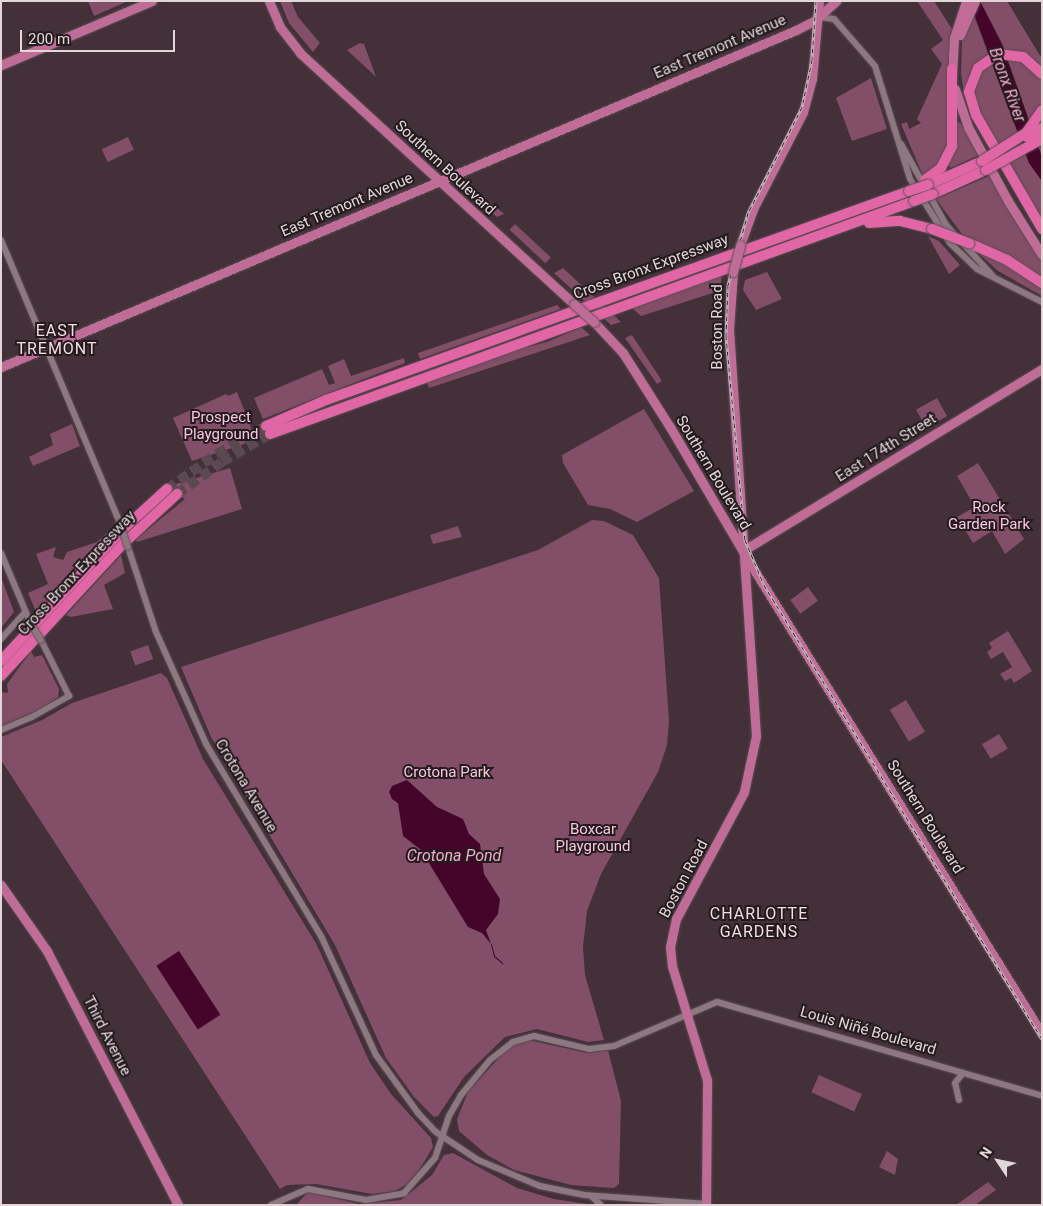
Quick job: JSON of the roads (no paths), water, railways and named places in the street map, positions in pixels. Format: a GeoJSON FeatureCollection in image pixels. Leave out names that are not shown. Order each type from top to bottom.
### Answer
{"type":"FeatureCollection","features":[{"type":"Feature","properties":{"kind":"highway"},"geometry":{"type":"LineString","coordinates":[[1042,74],[1030,61],[1015,54],[996,55],[983,62],[970,80],[971,105],[1042,229]]}},
{"type":"Feature","properties":{"kind":"highway"},"geometry":{"type":"LineString","coordinates":[[928,186],[941,168],[952,146],[954,69]]}},
{"type":"Feature","properties":{"kind":"highway"},"geometry":{"type":"LineString","coordinates":[[982,161],[1023,135],[1042,110]]}},
{"type":"Feature","properties":{"kind":"highway","name":"Cross Bronx Expressway"},"geometry":{"type":"LineString","coordinates":[[969,173],[982,161],[1042,128]]}},
{"type":"Feature","properties":{"kind":"highway","name":"Cross Bronx Expressway"},"geometry":{"type":"LineString","coordinates":[[928,186],[914,201],[849,226],[268,430],[317,403],[859,209],[908,189],[928,186],[969,173],[1042,140]]}},
{"type":"Feature","properties":{"kind":"highway"},"geometry":{"type":"LineString","coordinates":[[849,226],[892,221],[932,229],[1002,258],[1042,283]]}},
{"type":"Feature","properties":{"kind":"highway","name":"Cross Bronx Expressway"},"geometry":{"type":"LineString","coordinates":[[1,676],[26,642],[172,491]]}},
{"type":"Feature","properties":{"kind":"highway"},"geometry":{"type":"LineString","coordinates":[[1,656],[26,642]]}},
{"type":"Feature","properties":{"kind":"highway"},"geometry":{"type":"LineString","coordinates":[[1,682],[26,642]]}},
{"type":"Feature","properties":{"kind":"highway","name":"Cross Bronx Expressway"},"geometry":{"type":"LineString","coordinates":[[1,661],[26,642]]}},
{"type":"Feature","properties":{"kind":"main road"},"geometry":{"type":"LineString","coordinates":[[1,66],[152,1]]}},
{"type":"Feature","properties":{"kind":"main road","name":"Southern Boulevard"},"geometry":{"type":"LineString","coordinates":[[269,1],[280,27],[297,49],[594,322],[626,358],[744,550],[750,563],[1042,1034]]}},
{"type":"Feature","properties":{"kind":"main road","name":"Boston Road"},"geometry":{"type":"LineString","coordinates":[[707,1204],[709,1092],[704,1061],[672,966],[673,926],[738,807],[754,750],[756,717],[729,329],[733,272],[740,245],[756,203],[804,112],[811,84],[819,17],[819,1]]}},
{"type":"Feature","properties":{"kind":"main road","name":"East Tremont Avenue"},"geometry":{"type":"LineString","coordinates":[[1,367],[808,25],[836,1]]}},
{"type":"Feature","properties":{"kind":"main road"},"geometry":{"type":"LineString","coordinates":[[966,1],[958,28],[954,69],[965,120],[1008,201],[1042,255]]}},
{"type":"Feature","properties":{"kind":"main road"},"geometry":{"type":"LineString","coordinates":[[958,28],[975,1]]}},
{"type":"Feature","properties":{"kind":"main road"},"geometry":{"type":"LineString","coordinates":[[954,69],[969,118],[1042,244]]}},
{"type":"Feature","properties":{"kind":"main road","name":"East 174th Street"},"geometry":{"type":"LineString","coordinates":[[744,550],[1042,369]]}},
{"type":"Feature","properties":{"kind":"main road"},"geometry":{"type":"LineString","coordinates":[[727,522],[743,535]]}},
{"type":"Feature","properties":{"kind":"main road"},"geometry":{"type":"LineString","coordinates":[[747,597],[750,563]]}},
{"type":"Feature","properties":{"kind":"main road","name":"Third Avenue"},"geometry":{"type":"LineString","coordinates":[[1,885],[47,951],[178,1205]]}},
{"type":"Feature","properties":{"kind":"street"},"geometry":{"type":"LineString","coordinates":[[819,17],[834,19],[875,66],[901,144],[946,224],[992,275],[1042,302]]}},
{"type":"Feature","properties":{"kind":"street","name":"Crotona Avenue"},"geometry":{"type":"LineString","coordinates":[[1,240],[120,523],[156,632],[206,744],[321,936],[386,1072],[418,1113],[443,1137],[508,1175],[540,1186],[590,1196],[625,1196],[707,1204]]}},
{"type":"Feature","properties":{"kind":"street"},"geometry":{"type":"LineString","coordinates":[[1,553],[25,612],[69,696],[1,730]]}},
{"type":"Feature","properties":{"kind":"street"},"geometry":{"type":"LineString","coordinates":[[1,639],[25,612]]}},
{"type":"Feature","properties":{"kind":"street","name":"Louis Niñé Boulevard"},"geometry":{"type":"LineString","coordinates":[[271,1205],[308,1189],[366,1200],[396,1196],[410,1188],[430,1165],[443,1137],[449,1116],[467,1086],[490,1060],[513,1042],[534,1036],[589,1049],[614,1046],[713,1003],[724,1002],[1042,1096]]}},
{"type":"Feature","properties":{"kind":"street"},"geometry":{"type":"LineString","coordinates":[[959,1100],[955,1083],[963,1072]]}},
{"type":"Feature","properties":{"kind":"street"},"geometry":{"type":"LineString","coordinates":[[590,1196],[601,1205]]}},
{"type":"Feature","properties":{"kind":"water","name":"Bronx River"},"geometry":{"type":"Polygon","coordinates":[[[959,1],[980,1],[1001,43],[1042,157],[1042,181],[1029,163],[975,16],[959,1]]]}},
{"type":"Feature","properties":{"kind":"water","name":"Crotona Pond"},"geometry":{"type":"Polygon","coordinates":[[[407,780],[437,807],[463,819],[469,834],[480,844],[484,874],[500,899],[498,914],[486,930],[491,944],[482,933],[468,927],[421,850],[403,836],[398,803],[392,799],[389,792],[392,786],[407,780]]]}},
{"type":"Feature","properties":{"kind":"water"},"geometry":{"type":"Polygon","coordinates":[[[179,951],[220,1015],[198,1029],[156,966],[179,951]]]}},
{"type":"Feature","properties":{"kind":"waterway"},"geometry":{"type":"LineString","coordinates":[[491,944],[494,956],[502,963]]}},
{"type":"Feature","properties":{"kind":"tunnel"},"geometry":{"type":"LineString","coordinates":[[167,489],[217,454],[266,426]]}},
{"type":"Feature","properties":{"kind":"tunnel"},"geometry":{"type":"LineString","coordinates":[[177,494],[222,462],[270,434]]}},
{"type":"Feature","properties":{"kind":"railway"},"geometry":{"type":"LineString","coordinates":[[816,1],[812,60],[802,107],[748,213],[728,285],[726,336],[745,540],[764,585],[1042,1039]]}},
{"type":"Feature","properties":{"kind":"district","name":"EAST TREMONT"},"geometry":{"type":"Point","coordinates":[57,340]}},
{"type":"Feature","properties":{"kind":"district","name":"CHARLOTTE GARDENS"},"geometry":{"type":"Point","coordinates":[759,923]}},
{"type":"Feature","properties":{"kind":"park label","name":"Prospect Playground"},"geometry":{"type":"Point","coordinates":[221,426]}},
{"type":"Feature","properties":{"kind":"park label","name":"Rock Garden Park"},"geometry":{"type":"Point","coordinates":[989,516]}},
{"type":"Feature","properties":{"kind":"park label","name":"Crotona Park"},"geometry":{"type":"Point","coordinates":[447,773]}},
{"type":"Feature","properties":{"kind":"park label","name":"Boxcar Playground"},"geometry":{"type":"Point","coordinates":[593,838]}}]}
